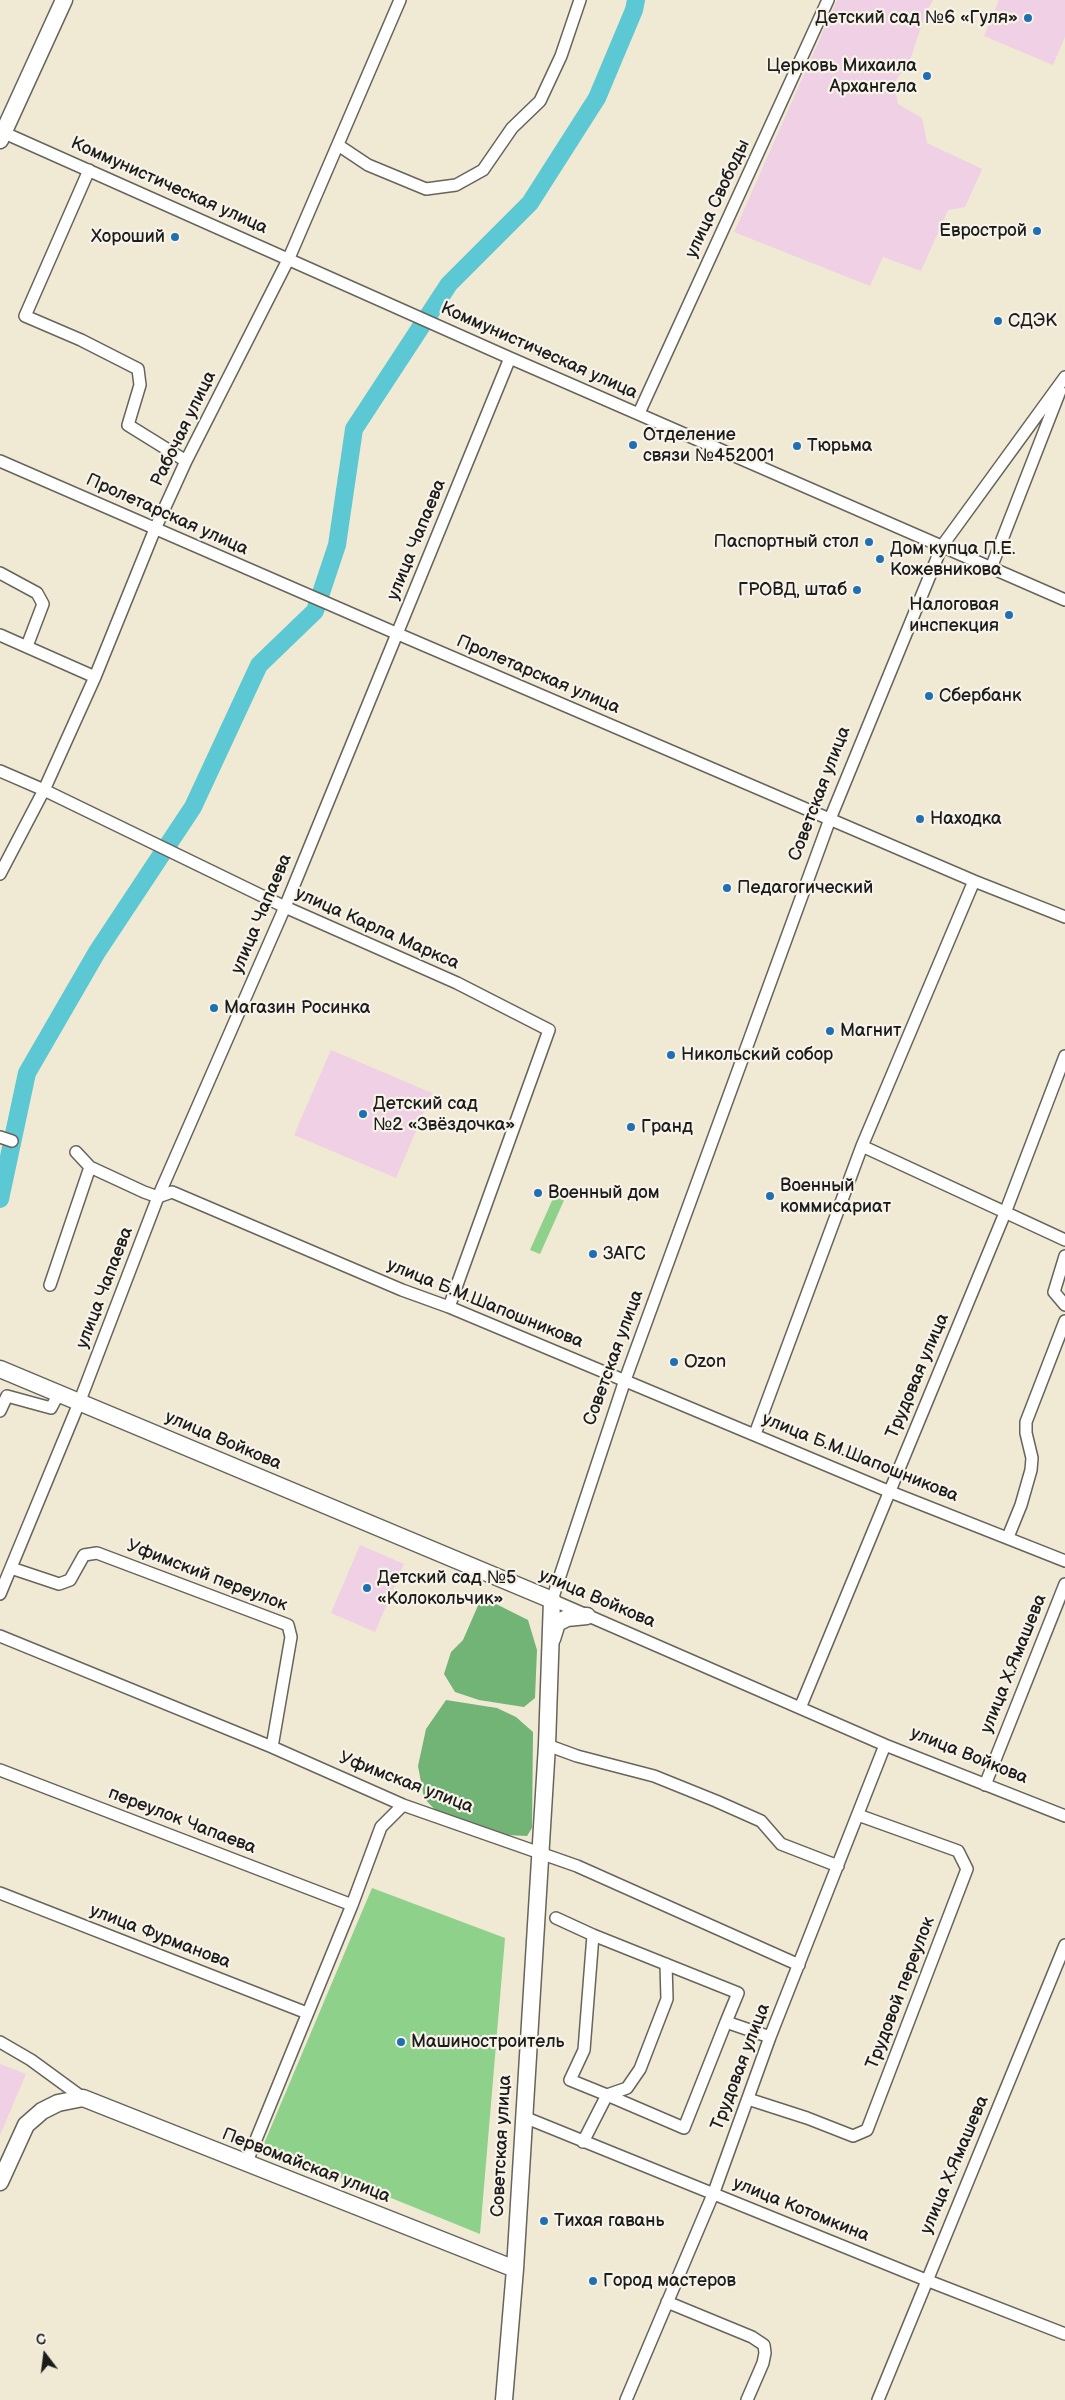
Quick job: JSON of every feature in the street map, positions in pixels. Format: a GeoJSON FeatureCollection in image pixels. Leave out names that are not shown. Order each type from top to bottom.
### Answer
{"type":"FeatureCollection","features":[{"type":"Feature","properties":{"kind":"main road"},"geometry":{"type":"LineString","coordinates":[[1,135],[64,0]]}},
{"type":"Feature","properties":{"kind":"main road","name":"улица Войкова"},"geometry":{"type":"LineString","coordinates":[[0,1369],[58,1395],[552,1600]]}},
{"type":"Feature","properties":{"kind":"main road"},"geometry":{"type":"LineString","coordinates":[[514,1585],[533,1601],[544,1614],[550,1643]]}},
{"type":"Feature","properties":{"kind":"main road","name":"Советская улица"},"geometry":{"type":"LineString","coordinates":[[504,2400],[547,1745],[552,1600]]}},
{"type":"Feature","properties":{"kind":"main road"},"geometry":{"type":"LineString","coordinates":[[550,1643],[557,1623],[567,1618],[587,1616]]}},
{"type":"Feature","properties":{"kind":"main road"},"geometry":{"type":"LineString","coordinates":[[0,2182],[26,2125],[42,2111],[58,2103],[83,2098]]}},
{"type":"Feature","properties":{"kind":"main road","name":"Первомайская улица"},"geometry":{"type":"LineString","coordinates":[[83,2098],[514,2269]]}},
{"type":"Feature","properties":{"kind":"street","name":"Рабочая улица"},"geometry":{"type":"LineString","coordinates":[[0,874],[44,790],[95,678],[155,529],[186,461],[289,258],[400,0]]}},
{"type":"Feature","properties":{"kind":"street"},"geometry":{"type":"LineString","coordinates":[[338,145],[368,165],[426,189],[456,185],[483,170],[512,128],[540,101],[560,56],[580,0]]}},
{"type":"Feature","properties":{"kind":"street","name":"улица Свободы"},"geometry":{"type":"LineString","coordinates":[[639,413],[828,0]]}},
{"type":"Feature","properties":{"kind":"street","name":"Коммунистическая улица"},"geometry":{"type":"LineString","coordinates":[[1,135],[89,170],[510,358],[1065,600]]}},
{"type":"Feature","properties":{"kind":"street"},"geometry":{"type":"LineString","coordinates":[[89,170],[25,316],[81,340],[138,370],[140,385],[128,425],[186,461]]}},
{"type":"Feature","properties":{"kind":"street","name":"улица Чапаева"},"geometry":{"type":"LineString","coordinates":[[0,1594],[79,1403],[158,1197],[285,907],[510,358]]}},
{"type":"Feature","properties":{"kind":"street"},"geometry":{"type":"LineString","coordinates":[[991,568],[1065,377]]}},
{"type":"Feature","properties":{"kind":"street","name":"Советская улица"},"geometry":{"type":"LineString","coordinates":[[552,1600],[626,1380],[830,819],[942,546],[1065,377]]}},
{"type":"Feature","properties":{"kind":"street","name":"Пролетарская улица"},"geometry":{"type":"LineString","coordinates":[[0,461],[974,881],[1065,917]]}},
{"type":"Feature","properties":{"kind":"street"},"geometry":{"type":"LineString","coordinates":[[0,573],[37,593],[43,604],[27,646]]}},
{"type":"Feature","properties":{"kind":"street"},"geometry":{"type":"LineString","coordinates":[[0,635],[95,678]]}},
{"type":"Feature","properties":{"kind":"street","name":"улица Карла Маркса"},"geometry":{"type":"LineString","coordinates":[[0,771],[44,790],[285,907],[457,983],[549,1030],[449,1307]]}},
{"type":"Feature","properties":{"kind":"street"},"geometry":{"type":"LineString","coordinates":[[754,1434],[862,1146],[974,881]]}},
{"type":"Feature","properties":{"kind":"street","name":"Трудовая улица"},"geometry":{"type":"LineString","coordinates":[[800,1708],[888,1491],[1005,1213],[1065,1056]]}},
{"type":"Feature","properties":{"kind":"street"},"geometry":{"type":"LineString","coordinates":[[0,1137],[12,1141]]}},
{"type":"Feature","properties":{"kind":"street"},"geometry":{"type":"LineString","coordinates":[[862,1146],[1065,1240]]}},
{"type":"Feature","properties":{"kind":"street","name":"улица Б.М.Шапошникова"},"geometry":{"type":"LineString","coordinates":[[76,1152],[90,1167],[158,1197],[172,1192],[402,1290],[449,1307],[626,1380],[888,1491],[1065,1561]]}},
{"type":"Feature","properties":{"kind":"street"},"geometry":{"type":"LineString","coordinates":[[50,1285],[90,1167]]}},
{"type":"Feature","properties":{"kind":"street"},"geometry":{"type":"LineString","coordinates":[[1065,1256],[1054,1292],[1065,1304]]}},
{"type":"Feature","properties":{"kind":"street"},"geometry":{"type":"LineString","coordinates":[[1008,1537],[1021,1505],[1031,1470],[1032,1458],[1026,1433],[1026,1422],[1065,1321]]}},
{"type":"Feature","properties":{"kind":"street"},"geometry":{"type":"LineString","coordinates":[[0,1412],[7,1396],[51,1408],[58,1395]]}},
{"type":"Feature","properties":{"kind":"street","name":"Уфимский переулок"},"geometry":{"type":"LineString","coordinates":[[11,1568],[59,1584],[70,1580],[84,1555],[97,1553],[288,1625],[291,1637],[272,1747]]}},
{"type":"Feature","properties":{"kind":"street","name":"улица Х.Ямашева"},"geometry":{"type":"LineString","coordinates":[[985,1785],[1065,1584]]}},
{"type":"Feature","properties":{"kind":"street","name":"улица Войкова"},"geometry":{"type":"LineString","coordinates":[[552,1600],[885,1745],[1065,1816]]}},
{"type":"Feature","properties":{"kind":"street","name":"Уфимская улица"},"geometry":{"type":"LineString","coordinates":[[0,1636],[272,1747],[403,1805],[539,1851],[799,1965]]}},
{"type":"Feature","properties":{"kind":"street"},"geometry":{"type":"LineString","coordinates":[[547,1745],[577,1756],[654,1776],[716,1801],[761,1821],[781,1844],[838,1866]]}},
{"type":"Feature","properties":{"kind":"street","name":"Трудовая улица"},"geometry":{"type":"LineString","coordinates":[[626,2400],[714,2192],[770,2037],[885,1745]]}},
{"type":"Feature","properties":{"kind":"street","name":"переулок Чапаева"},"geometry":{"type":"LineString","coordinates":[[0,1770],[352,1905]]}},
{"type":"Feature","properties":{"kind":"street"},"geometry":{"type":"LineString","coordinates":[[246,2164],[352,1905],[380,1827],[403,1805]]}},
{"type":"Feature","properties":{"kind":"street","name":"Трудовой переулок"},"geometry":{"type":"LineString","coordinates":[[748,2099],[807,2118],[853,2136],[867,2130],[967,1869],[958,1851],[858,1815]]}},
{"type":"Feature","properties":{"kind":"street","name":"улица Фурманова"},"geometry":{"type":"LineString","coordinates":[[0,1893],[307,2013]]}},
{"type":"Feature","properties":{"kind":"street"},"geometry":{"type":"LineString","coordinates":[[556,1918],[593,1935],[738,1993],[684,2128],[570,2080],[584,2050],[593,1935]]}},
{"type":"Feature","properties":{"kind":"street","name":"улица Х.Ямашева"},"geometry":{"type":"LineString","coordinates":[[878,2400],[1065,1945]]}},
{"type":"Feature","properties":{"kind":"street"},"geometry":{"type":"LineString","coordinates":[[583,2142],[607,2095],[627,2088],[640,2069],[667,1999],[666,1964]]}},
{"type":"Feature","properties":{"kind":"street"},"geometry":{"type":"LineString","coordinates":[[726,2022],[770,2037]]}},
{"type":"Feature","properties":{"kind":"street","name":"Первомайская улица"},"geometry":{"type":"LineString","coordinates":[[0,2042],[30,2060],[83,2098]]}},
{"type":"Feature","properties":{"kind":"street","name":"улица Котомкина"},"geometry":{"type":"LineString","coordinates":[[524,2117],[583,2142],[714,2192],[926,2280],[1065,2334]]}},
{"type":"Feature","properties":{"kind":"street"},"geometry":{"type":"LineString","coordinates":[[668,2302],[764,2345],[763,2362],[747,2400]]}},
{"type":"Feature","properties":{"kind":"shaded area"},"geometry":{"type":"Polygon","coordinates":[[[837,0],[933,0],[925,15],[910,60],[894,83],[898,104],[922,118],[927,143],[982,169],[965,207],[948,210],[921,271],[883,257],[870,286],[734,232],[837,0]]]}},
{"type":"Feature","properties":{"kind":"shaded area","name":"Детский сад №6 «Гуля»"},"geometry":{"type":"Polygon","coordinates":[[[999,0],[1065,0],[1065,37],[1053,65],[984,36],[999,0]]]}},
{"type":"Feature","properties":{"kind":"shaded area","name":"Детский сад №2 «Звёздочка»"},"geometry":{"type":"Polygon","coordinates":[[[331,1050],[432,1093],[396,1178],[294,1135],[331,1050]]]}},
{"type":"Feature","properties":{"kind":"shaded area","name":"Детский сад №5 «Колокольчик»"},"geometry":{"type":"Polygon","coordinates":[[[360,1545],[404,1564],[375,1632],[331,1613],[360,1545]]]}},
{"type":"Feature","properties":{"kind":"shaded area"},"geometry":{"type":"Polygon","coordinates":[[[0,2064],[26,2074],[0,2135],[0,2064]]]}},
{"type":"Feature","properties":{"kind":"green space"},"geometry":{"type":"Polygon","coordinates":[[[555,1194],[565,1198],[540,1254],[530,1250],[555,1194]]]}},
{"type":"Feature","properties":{"kind":"green space"},"geometry":{"type":"Polygon","coordinates":[[[488,1600],[528,1620],[537,1650],[535,1698],[524,1707],[479,1700],[455,1692],[444,1674],[451,1652],[463,1640],[480,1601],[488,1600]]]}},
{"type":"Feature","properties":{"kind":"green space"},"geometry":{"type":"Polygon","coordinates":[[[446,1700],[497,1708],[516,1717],[533,1732],[532,1828],[527,1836],[506,1835],[438,1813],[424,1798],[418,1766],[426,1729],[446,1700]]]}},
{"type":"Feature","properties":{"kind":"green space","name":"Машиностроитель"},"geometry":{"type":"Polygon","coordinates":[[[372,1888],[505,1938],[480,2234],[263,2146],[372,1888]]]}},
{"type":"Feature","properties":{"kind":"waterway"},"geometry":{"type":"LineString","coordinates":[[0,1199],[27,1073],[97,952],[193,807],[259,665],[315,611],[337,545],[354,429],[449,284],[530,203],[597,98],[634,10],[636,0]]}},
{"type":"Feature","properties":{"kind":"place","name":"Детский сад №6 «Гуля»"},"geometry":{"type":"Point","coordinates":[1028,18]}},
{"type":"Feature","properties":{"kind":"place","name":"Церковь Михаила Архангела"},"geometry":{"type":"Point","coordinates":[927,76]}},
{"type":"Feature","properties":{"kind":"place","name":"Еврострой"},"geometry":{"type":"Point","coordinates":[1037,231]}},
{"type":"Feature","properties":{"kind":"place","name":"Хороший"},"geometry":{"type":"Point","coordinates":[175,237]}},
{"type":"Feature","properties":{"kind":"place","name":"СДЭК"},"geometry":{"type":"Point","coordinates":[998,321]}},
{"type":"Feature","properties":{"kind":"place","name":"Отделение связи №452001"},"geometry":{"type":"Point","coordinates":[633,445]}},
{"type":"Feature","properties":{"kind":"place","name":"Тюрьма"},"geometry":{"type":"Point","coordinates":[797,446]}},
{"type":"Feature","properties":{"kind":"place","name":"Паспортный стол"},"geometry":{"type":"Point","coordinates":[869,542]}},
{"type":"Feature","properties":{"kind":"place","name":"Дом купца П.Е. Кожевникова"},"geometry":{"type":"Point","coordinates":[880,559]}},
{"type":"Feature","properties":{"kind":"place","name":"ГРОВД, штаб"},"geometry":{"type":"Point","coordinates":[857,590]}},
{"type":"Feature","properties":{"kind":"place","name":"Налоговая инспекция"},"geometry":{"type":"Point","coordinates":[1009,615]}},
{"type":"Feature","properties":{"kind":"place","name":"Сбербанк"},"geometry":{"type":"Point","coordinates":[929,696]}},
{"type":"Feature","properties":{"kind":"place","name":"Находка"},"geometry":{"type":"Point","coordinates":[920,819]}},
{"type":"Feature","properties":{"kind":"place","name":"Педагогический"},"geometry":{"type":"Point","coordinates":[727,888]}},
{"type":"Feature","properties":{"kind":"place","name":"Магазин Росинка"},"geometry":{"type":"Point","coordinates":[214,1008]}},
{"type":"Feature","properties":{"kind":"place","name":"Магнит"},"geometry":{"type":"Point","coordinates":[830,1031]}},
{"type":"Feature","properties":{"kind":"place","name":"Никольский собор"},"geometry":{"type":"Point","coordinates":[671,1055]}},
{"type":"Feature","properties":{"kind":"place","name":"Детский сад №2 «Звёздочка»"},"geometry":{"type":"Point","coordinates":[363,1114]}},
{"type":"Feature","properties":{"kind":"place","name":"Гранд"},"geometry":{"type":"Point","coordinates":[631,1127]}},
{"type":"Feature","properties":{"kind":"place","name":"Военный дом"},"geometry":{"type":"Point","coordinates":[538,1193]}},
{"type":"Feature","properties":{"kind":"place","name":"Военный коммисариат"},"geometry":{"type":"Point","coordinates":[770,1196]}},
{"type":"Feature","properties":{"kind":"place","name":"ЗАГС"},"geometry":{"type":"Point","coordinates":[593,1254]}},
{"type":"Feature","properties":{"kind":"place","name":"Ozon"},"geometry":{"type":"Point","coordinates":[674,1362]}},
{"type":"Feature","properties":{"kind":"place","name":"Детский сад №5 «Колокольчик»"},"geometry":{"type":"Point","coordinates":[367,1588]}},
{"type":"Feature","properties":{"kind":"place","name":"Машиностроитель"},"geometry":{"type":"Point","coordinates":[401,2042]}},
{"type":"Feature","properties":{"kind":"place","name":"Тихая гавань"},"geometry":{"type":"Point","coordinates":[544,2221]}},
{"type":"Feature","properties":{"kind":"place","name":"Город мастеров"},"geometry":{"type":"Point","coordinates":[593,2281]}}]}
